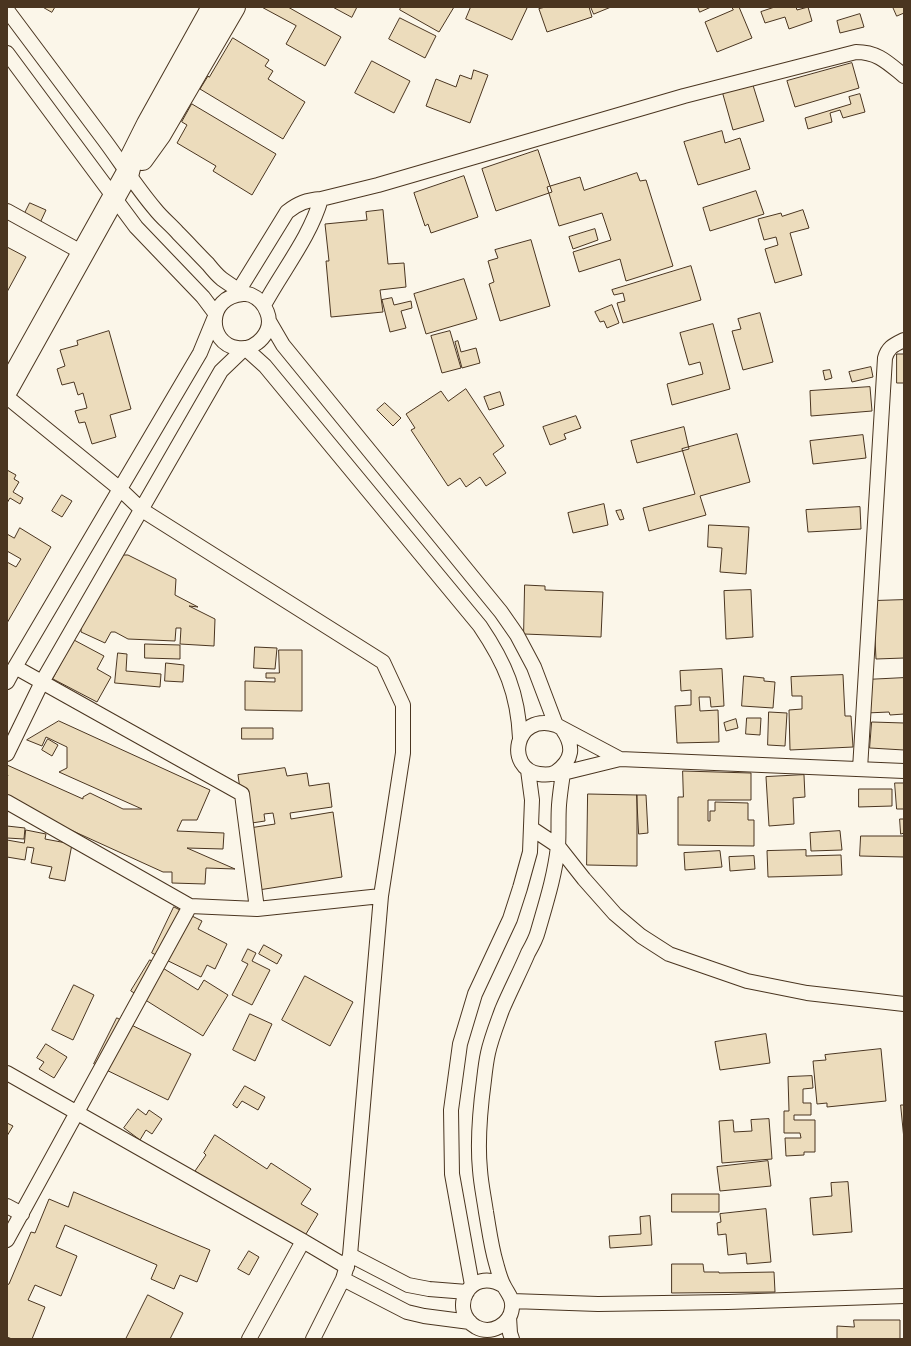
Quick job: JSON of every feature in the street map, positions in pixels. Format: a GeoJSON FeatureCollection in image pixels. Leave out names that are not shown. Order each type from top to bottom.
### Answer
{"type":"FeatureCollection","features":[{"type":"Feature","properties":{"kind":"main road"},"geometry":{"type":"LineString","coordinates":[[10,376],[83,253],[128,172],[132,156],[148,124],[213,7]]}},
{"type":"Feature","properties":{"kind":"main road"},"geometry":{"type":"LineString","coordinates":[[128,172],[143,158],[160,134],[234,7]]}},
{"type":"Feature","properties":{"kind":"street"},"geometry":{"type":"LineString","coordinates":[[7,10],[155,209],[222,278],[239,293]]}},
{"type":"Feature","properties":{"kind":"street"},"geometry":{"type":"LineString","coordinates":[[239,293],[287,212],[302,202],[312,199],[321,199],[393,181],[684,96],[856,52],[868,53],[880,57],[904,76]]}},
{"type":"Feature","properties":{"kind":"street"},"geometry":{"type":"LineString","coordinates":[[7,53],[136,227],[203,296],[215,316],[216,329],[220,337],[227,344],[236,348],[245,348],[254,345],[262,339],[267,331],[269,321],[268,313],[264,305],[259,299],[251,295],[239,293],[226,298],[220,305],[215,316],[200,353],[7,682]]}},
{"type":"Feature","properties":{"kind":"street"},"geometry":{"type":"LineString","coordinates":[[264,305],[310,229],[321,199]]}},
{"type":"Feature","properties":{"kind":"street"},"geometry":{"type":"LineString","coordinates":[[7,211],[83,253]]}},
{"type":"Feature","properties":{"kind":"street"},"geometry":{"type":"LineString","coordinates":[[269,321],[283,345],[501,612],[517,635],[534,667],[559,727],[568,736],[570,744],[568,760],[560,771],[558,846],[553,877],[537,934],[502,1009],[488,1052],[479,1113],[480,1171],[495,1262],[504,1286],[512,1301],[510,1316],[510,1333],[512,1339]]}},
{"type":"Feature","properties":{"kind":"street"},"geometry":{"type":"LineString","coordinates":[[860,769],[885,358],[887,351],[893,345],[904,340]]}},
{"type":"Feature","properties":{"kind":"street"},"geometry":{"type":"LineString","coordinates":[[7,754],[42,682],[221,371],[245,348]]}},
{"type":"Feature","properties":{"kind":"street"},"geometry":{"type":"LineString","coordinates":[[245,348],[270,372],[480,626],[495,648],[516,698],[520,738],[518,755],[528,770],[536,774],[545,775],[620,759],[904,771]]}},
{"type":"Feature","properties":{"kind":"street"},"geometry":{"type":"LineString","coordinates":[[7,397],[120,489],[142,510],[383,662],[404,705],[402,760],[381,896],[347,1267],[313,1339]]}},
{"type":"Feature","properties":{"kind":"street"},"geometry":{"type":"LineString","coordinates":[[15,667],[242,794],[257,909]]}},
{"type":"Feature","properties":{"kind":"street"},"geometry":{"type":"LineString","coordinates":[[520,738],[528,728],[539,723],[548,722],[620,759]]}},
{"type":"Feature","properties":{"kind":"street"},"geometry":{"type":"LineString","coordinates":[[469,1288],[452,1174],[451,1110],[460,1044],[475,994],[510,919],[530,852],[532,800],[528,770]]}},
{"type":"Feature","properties":{"kind":"street"},"geometry":{"type":"LineString","coordinates":[[7,802],[190,906],[257,909],[381,896]]}},
{"type":"Feature","properties":{"kind":"street"},"geometry":{"type":"LineString","coordinates":[[530,828],[558,846],[584,879],[615,914],[641,936],[669,954],[747,981],[807,992],[904,1004]]}},
{"type":"Feature","properties":{"kind":"street"},"geometry":{"type":"LineString","coordinates":[[7,1240],[190,906]]}},
{"type":"Feature","properties":{"kind":"street"},"geometry":{"type":"LineString","coordinates":[[7,1073],[347,1267],[407,1312],[473,1325],[483,1330],[491,1330],[499,1327],[505,1323],[510,1316]]}},
{"type":"Feature","properties":{"kind":"street"},"geometry":{"type":"LineString","coordinates":[[7,1206],[22,1214]]}},
{"type":"Feature","properties":{"kind":"street"},"geometry":{"type":"LineString","coordinates":[[250,1339],[302,1241]]}},
{"type":"Feature","properties":{"kind":"street"},"geometry":{"type":"LineString","coordinates":[[347,1267],[408,1285],[429,1289],[469,1288]]}},
{"type":"Feature","properties":{"kind":"street"},"geometry":{"type":"LineString","coordinates":[[484,1339],[465,1315],[463,1299],[469,1288],[480,1281],[488,1280],[497,1282],[504,1286]]}},
{"type":"Feature","properties":{"kind":"street"},"geometry":{"type":"LineString","coordinates":[[512,1301],[605,1304],[728,1302],[904,1296]]}},
{"type":"Feature","properties":{"kind":"building"},"geometry":{"type":"Polygon","coordinates":[[[43,7],[55,7],[52,12],[43,7]]]}},
{"type":"Feature","properties":{"kind":"building"},"geometry":{"type":"Polygon","coordinates":[[[262,7],[288,7],[341,37],[325,66],[286,44],[296,26],[262,7]]]}},
{"type":"Feature","properties":{"kind":"building"},"geometry":{"type":"Polygon","coordinates":[[[333,7],[357,7],[352,17],[333,7]]]}},
{"type":"Feature","properties":{"kind":"building"},"geometry":{"type":"Polygon","coordinates":[[[401,7],[454,7],[439,32],[400,10],[401,7]]]}},
{"type":"Feature","properties":{"kind":"building"},"geometry":{"type":"Polygon","coordinates":[[[471,7],[527,8],[512,40],[466,19],[471,7]]]}},
{"type":"Feature","properties":{"kind":"building"},"geometry":{"type":"Polygon","coordinates":[[[546,7],[589,7],[592,17],[547,32],[539,9],[546,7]]]}},
{"type":"Feature","properties":{"kind":"building"},"geometry":{"type":"Polygon","coordinates":[[[591,7],[611,7],[594,14],[591,7]]]}},
{"type":"Feature","properties":{"kind":"building"},"geometry":{"type":"Polygon","coordinates":[[[698,7],[711,7],[700,12],[698,7]]]}},
{"type":"Feature","properties":{"kind":"building"},"geometry":{"type":"Polygon","coordinates":[[[732,7],[739,7],[752,38],[717,52],[705,22],[733,10],[732,7]]]}},
{"type":"Feature","properties":{"kind":"building"},"geometry":{"type":"Polygon","coordinates":[[[775,7],[796,7],[797,10],[808,7],[812,21],[789,29],[785,17],[765,23],[761,12],[775,7]]]}},
{"type":"Feature","properties":{"kind":"building"},"geometry":{"type":"Polygon","coordinates":[[[893,7],[904,7],[904,13],[897,16],[893,7]]]}},
{"type":"Feature","properties":{"kind":"building"},"geometry":{"type":"Polygon","coordinates":[[[860,14],[864,27],[840,33],[837,21],[860,14]]]}},
{"type":"Feature","properties":{"kind":"building"},"geometry":{"type":"Polygon","coordinates":[[[400,18],[436,36],[425,58],[389,39],[400,18]]]}},
{"type":"Feature","properties":{"kind":"building"},"geometry":{"type":"Polygon","coordinates":[[[233,38],[269,60],[265,66],[273,71],[268,79],[305,102],[283,139],[200,89],[233,38]]]}},
{"type":"Feature","properties":{"kind":"building"},"geometry":{"type":"Polygon","coordinates":[[[372,61],[410,81],[394,113],[355,93],[372,61]]]}},
{"type":"Feature","properties":{"kind":"building"},"geometry":{"type":"Polygon","coordinates":[[[852,63],[859,88],[795,107],[787,81],[852,63]]]}},
{"type":"Feature","properties":{"kind":"building"},"geometry":{"type":"Polygon","coordinates":[[[474,70],[488,75],[470,123],[426,106],[436,79],[456,87],[460,75],[471,79],[474,70]]]}},
{"type":"Feature","properties":{"kind":"building"},"geometry":{"type":"Polygon","coordinates":[[[752,82],[764,121],[733,130],[722,91],[752,82]]]}},
{"type":"Feature","properties":{"kind":"building"},"geometry":{"type":"Polygon","coordinates":[[[860,94],[865,112],[843,118],[840,110],[830,113],[832,122],[808,129],[805,118],[851,104],[849,97],[860,94]]]}},
{"type":"Feature","properties":{"kind":"building"},"geometry":{"type":"Polygon","coordinates":[[[192,104],[276,154],[252,195],[213,171],[216,166],[177,143],[187,125],[182,122],[192,104]]]}},
{"type":"Feature","properties":{"kind":"building"},"geometry":{"type":"Polygon","coordinates":[[[722,131],[725,143],[740,138],[750,169],[698,185],[684,142],[722,131]]]}},
{"type":"Feature","properties":{"kind":"building"},"geometry":{"type":"Polygon","coordinates":[[[538,150],[552,192],[496,211],[482,169],[538,150]]]}},
{"type":"Feature","properties":{"kind":"building"},"geometry":{"type":"Polygon","coordinates":[[[637,173],[640,181],[646,180],[673,266],[626,281],[620,259],[579,272],[573,252],[611,240],[602,213],[559,226],[547,187],[580,177],[584,190],[637,173]]]}},
{"type":"Feature","properties":{"kind":"building"},"geometry":{"type":"Polygon","coordinates":[[[464,176],[478,217],[431,233],[428,224],[425,226],[414,193],[464,176]]]}},
{"type":"Feature","properties":{"kind":"building"},"geometry":{"type":"Polygon","coordinates":[[[756,191],[764,214],[710,231],[703,208],[756,191]]]}},
{"type":"Feature","properties":{"kind":"building"},"geometry":{"type":"Polygon","coordinates":[[[30,203],[46,210],[40,223],[24,215],[30,203]]]}},
{"type":"Feature","properties":{"kind":"building"},"geometry":{"type":"Polygon","coordinates":[[[383,210],[388,264],[404,263],[406,287],[380,290],[383,312],[331,317],[326,261],[329,261],[325,224],[367,220],[366,212],[383,210]]]}},
{"type":"Feature","properties":{"kind":"building"},"geometry":{"type":"Polygon","coordinates":[[[803,210],[809,228],[790,233],[802,275],[775,283],[765,249],[778,245],[776,237],[764,240],[758,219],[781,213],[782,216],[803,210]]]}},
{"type":"Feature","properties":{"kind":"building"},"geometry":{"type":"Polygon","coordinates":[[[595,229],[598,240],[573,249],[569,237],[595,229]]]}},
{"type":"Feature","properties":{"kind":"building"},"geometry":{"type":"Polygon","coordinates":[[[531,240],[550,306],[500,321],[489,284],[494,282],[488,261],[498,258],[495,250],[531,240]]]}},
{"type":"Feature","properties":{"kind":"building"},"geometry":{"type":"Polygon","coordinates":[[[7,247],[26,257],[7,292],[7,247]]]}},
{"type":"Feature","properties":{"kind":"building"},"geometry":{"type":"Polygon","coordinates":[[[691,266],[701,300],[623,323],[617,303],[625,301],[623,293],[614,295],[612,290],[691,266]]]}},
{"type":"Feature","properties":{"kind":"building"},"geometry":{"type":"Polygon","coordinates":[[[464,279],[477,319],[426,334],[414,294],[464,279]]]}},
{"type":"Feature","properties":{"kind":"building"},"geometry":{"type":"Polygon","coordinates":[[[392,298],[394,305],[411,301],[412,308],[401,311],[406,328],[390,332],[382,300],[392,298]]]}},
{"type":"Feature","properties":{"kind":"building"},"geometry":{"type":"Polygon","coordinates":[[[612,305],[619,323],[607,328],[604,321],[600,322],[595,312],[612,305]]]}},
{"type":"Feature","properties":{"kind":"building"},"geometry":{"type":"Polygon","coordinates":[[[760,313],[773,362],[743,370],[732,331],[741,329],[738,319],[760,313]]]}},
{"type":"Feature","properties":{"kind":"building"},"geometry":{"type":"Polygon","coordinates":[[[713,324],[730,389],[672,405],[667,384],[703,374],[700,362],[689,365],[680,333],[713,324]]]}},
{"type":"Feature","properties":{"kind":"building"},"geometry":{"type":"Polygon","coordinates":[[[109,331],[131,409],[110,415],[116,437],[92,444],[85,422],[79,423],[75,411],[87,408],[83,393],[78,395],[74,382],[62,385],[57,369],[65,366],[60,350],[78,345],[77,341],[109,331]]]}},
{"type":"Feature","properties":{"kind":"building"},"geometry":{"type":"Polygon","coordinates":[[[450,331],[461,368],[442,373],[431,336],[450,331]]]}},
{"type":"Feature","properties":{"kind":"building"},"geometry":{"type":"Polygon","coordinates":[[[458,341],[461,352],[476,348],[480,363],[462,368],[455,342],[458,341]]]}},
{"type":"Feature","properties":{"kind":"building"},"geometry":{"type":"Polygon","coordinates":[[[897,354],[904,354],[904,383],[897,383],[897,354]]]}},
{"type":"Feature","properties":{"kind":"building"},"geometry":{"type":"Polygon","coordinates":[[[871,367],[873,377],[852,382],[849,372],[871,367]]]}},
{"type":"Feature","properties":{"kind":"building"},"geometry":{"type":"Polygon","coordinates":[[[830,370],[832,378],[825,380],[823,371],[830,370]]]}},
{"type":"Feature","properties":{"kind":"building"},"geometry":{"type":"Polygon","coordinates":[[[870,387],[872,411],[811,416],[810,391],[870,387]]]}},
{"type":"Feature","properties":{"kind":"building"},"geometry":{"type":"Polygon","coordinates":[[[466,389],[504,446],[493,454],[506,473],[486,486],[480,477],[466,487],[460,478],[448,486],[411,430],[415,428],[406,414],[441,391],[448,401],[466,389]]]}},
{"type":"Feature","properties":{"kind":"building"},"geometry":{"type":"Polygon","coordinates":[[[500,392],[504,405],[489,410],[484,397],[500,392]]]}},
{"type":"Feature","properties":{"kind":"building"},"geometry":{"type":"Polygon","coordinates":[[[385,403],[401,418],[393,426],[377,410],[385,403]]]}},
{"type":"Feature","properties":{"kind":"building"},"geometry":{"type":"Polygon","coordinates":[[[576,416],[581,428],[564,434],[566,439],[550,445],[543,427],[576,416]]]}},
{"type":"Feature","properties":{"kind":"building"},"geometry":{"type":"Polygon","coordinates":[[[684,427],[689,449],[637,463],[631,441],[684,427]]]}},
{"type":"Feature","properties":{"kind":"building"},"geometry":{"type":"Polygon","coordinates":[[[737,434],[750,482],[700,496],[706,515],[649,531],[643,508],[695,494],[682,449],[737,434]]]}},
{"type":"Feature","properties":{"kind":"building"},"geometry":{"type":"Polygon","coordinates":[[[863,435],[866,458],[813,464],[810,441],[863,435]]]}},
{"type":"Feature","properties":{"kind":"building"},"geometry":{"type":"Polygon","coordinates":[[[7,470],[16,475],[14,479],[19,482],[13,492],[23,498],[20,504],[10,498],[7,503],[7,470]]]}},
{"type":"Feature","properties":{"kind":"building"},"geometry":{"type":"Polygon","coordinates":[[[62,495],[72,501],[62,517],[52,511],[62,495]]]}},
{"type":"Feature","properties":{"kind":"building"},"geometry":{"type":"Polygon","coordinates":[[[604,504],[608,525],[573,533],[568,513],[604,504]]]}},
{"type":"Feature","properties":{"kind":"building"},"geometry":{"type":"Polygon","coordinates":[[[860,507],[861,529],[808,532],[806,510],[860,507]]]}},
{"type":"Feature","properties":{"kind":"building"},"geometry":{"type":"Polygon","coordinates":[[[621,510],[624,519],[620,520],[616,511],[621,510]]]}},
{"type":"Feature","properties":{"kind":"building"},"geometry":{"type":"Polygon","coordinates":[[[709,525],[749,527],[746,574],[720,572],[722,548],[708,547],[709,525]]]}},
{"type":"Feature","properties":{"kind":"building"},"geometry":{"type":"Polygon","coordinates":[[[20,528],[51,547],[7,623],[7,562],[16,567],[21,559],[7,551],[7,534],[14,538],[20,528]]]}},
{"type":"Feature","properties":{"kind":"building"},"geometry":{"type":"Polygon","coordinates":[[[117,555],[128,555],[176,579],[175,595],[198,607],[189,606],[215,619],[214,646],[180,644],[181,628],[176,628],[175,641],[128,639],[115,632],[111,632],[105,643],[81,632],[81,627],[117,555]]]}},
{"type":"Feature","properties":{"kind":"building"},"geometry":{"type":"Polygon","coordinates":[[[525,585],[545,586],[545,590],[603,592],[601,637],[524,634],[525,585]]]}},
{"type":"Feature","properties":{"kind":"building"},"geometry":{"type":"Polygon","coordinates":[[[751,590],[753,637],[726,639],[724,591],[751,590]]]}},
{"type":"Feature","properties":{"kind":"building"},"geometry":{"type":"Polygon","coordinates":[[[904,600],[904,658],[876,659],[873,601],[904,600]]]}},
{"type":"Feature","properties":{"kind":"building"},"geometry":{"type":"Polygon","coordinates":[[[74,640],[104,656],[97,669],[111,677],[97,702],[53,679],[74,640]]]}},
{"type":"Feature","properties":{"kind":"building"},"geometry":{"type":"Polygon","coordinates":[[[145,644],[180,645],[180,659],[145,658],[145,644]]]}},
{"type":"Feature","properties":{"kind":"building"},"geometry":{"type":"Polygon","coordinates":[[[255,647],[277,648],[275,669],[254,668],[255,647]]]}},
{"type":"Feature","properties":{"kind":"building"},"geometry":{"type":"Polygon","coordinates":[[[279,650],[302,650],[302,711],[245,710],[245,681],[275,682],[275,678],[266,678],[266,673],[279,673],[279,650]]]}},
{"type":"Feature","properties":{"kind":"building"},"geometry":{"type":"Polygon","coordinates":[[[118,653],[127,654],[126,671],[161,674],[160,687],[115,683],[118,653]]]}},
{"type":"Feature","properties":{"kind":"building"},"geometry":{"type":"Polygon","coordinates":[[[166,663],[184,665],[183,682],[165,681],[166,663]]]}},
{"type":"Feature","properties":{"kind":"building"},"geometry":{"type":"Polygon","coordinates":[[[722,669],[724,706],[711,707],[710,697],[699,697],[700,711],[718,710],[719,742],[677,743],[675,706],[691,705],[691,690],[681,691],[680,671],[722,669]]]}},
{"type":"Feature","properties":{"kind":"building"},"geometry":{"type":"Polygon","coordinates":[[[843,675],[845,716],[851,716],[853,747],[790,750],[789,710],[802,709],[802,696],[792,696],[791,677],[843,675]]]}},
{"type":"Feature","properties":{"kind":"building"},"geometry":{"type":"Polygon","coordinates":[[[744,676],[764,678],[764,681],[775,682],[773,708],[742,706],[744,676]]]}},
{"type":"Feature","properties":{"kind":"building"},"geometry":{"type":"Polygon","coordinates":[[[904,678],[904,714],[890,715],[889,712],[866,713],[864,680],[904,678]]]}},
{"type":"Feature","properties":{"kind":"building"},"geometry":{"type":"Polygon","coordinates":[[[769,712],[787,713],[785,746],[768,745],[769,712]]]}},
{"type":"Feature","properties":{"kind":"building"},"geometry":{"type":"Polygon","coordinates":[[[747,718],[761,718],[760,735],[746,734],[747,718]]]}},
{"type":"Feature","properties":{"kind":"building"},"geometry":{"type":"Polygon","coordinates":[[[736,719],[738,728],[726,731],[724,723],[736,719]]]}},
{"type":"Feature","properties":{"kind":"building"},"geometry":{"type":"Polygon","coordinates":[[[59,721],[210,790],[197,820],[182,820],[177,831],[224,833],[223,849],[187,848],[235,869],[206,868],[205,884],[172,883],[172,872],[163,872],[7,801],[7,765],[83,799],[83,797],[90,793],[123,809],[142,809],[59,772],[67,768],[67,747],[46,737],[42,746],[27,740],[59,721]]]}},
{"type":"Feature","properties":{"kind":"building"},"geometry":{"type":"Polygon","coordinates":[[[872,722],[904,723],[904,750],[870,748],[872,722]]]}},
{"type":"Feature","properties":{"kind":"building"},"geometry":{"type":"Polygon","coordinates":[[[242,728],[273,728],[273,739],[242,739],[242,728]]]}},
{"type":"Feature","properties":{"kind":"building"},"geometry":{"type":"Polygon","coordinates":[[[48,739],[58,745],[52,756],[42,750],[48,739]]]}},
{"type":"Feature","properties":{"kind":"building"},"geometry":{"type":"Polygon","coordinates":[[[285,768],[287,776],[307,773],[309,786],[329,783],[332,807],[290,813],[291,819],[333,812],[342,877],[252,891],[243,829],[275,824],[273,813],[264,814],[265,821],[245,824],[238,775],[285,768]]]}},
{"type":"Feature","properties":{"kind":"building"},"geometry":{"type":"Polygon","coordinates":[[[683,771],[751,773],[751,800],[708,800],[708,821],[710,821],[710,811],[715,811],[715,802],[748,803],[748,820],[754,820],[754,846],[678,845],[678,797],[683,797],[683,771]]]}},
{"type":"Feature","properties":{"kind":"building"},"geometry":{"type":"Polygon","coordinates":[[[804,775],[805,797],[793,798],[794,824],[769,826],[766,777],[804,775]]]}},
{"type":"Feature","properties":{"kind":"building"},"geometry":{"type":"Polygon","coordinates":[[[895,783],[904,783],[904,809],[897,809],[895,783]]]}},
{"type":"Feature","properties":{"kind":"building"},"geometry":{"type":"Polygon","coordinates":[[[859,789],[892,789],[892,806],[859,807],[859,789]]]}},
{"type":"Feature","properties":{"kind":"building"},"geometry":{"type":"Polygon","coordinates":[[[588,794],[637,795],[637,866],[587,865],[588,794]]]}},
{"type":"Feature","properties":{"kind":"building"},"geometry":{"type":"Polygon","coordinates":[[[637,795],[646,795],[648,833],[639,834],[637,795]]]}},
{"type":"Feature","properties":{"kind":"building"},"geometry":{"type":"Polygon","coordinates":[[[900,819],[904,819],[904,833],[901,834],[900,819]]]}},
{"type":"Feature","properties":{"kind":"building"},"geometry":{"type":"Polygon","coordinates":[[[7,826],[25,828],[24,839],[7,838],[7,826]]]}},
{"type":"Feature","properties":{"kind":"building"},"geometry":{"type":"Polygon","coordinates":[[[26,830],[46,834],[45,839],[72,844],[65,881],[49,878],[52,867],[31,863],[34,848],[27,847],[25,860],[7,857],[7,840],[24,843],[26,830]]]}},
{"type":"Feature","properties":{"kind":"building"},"geometry":{"type":"Polygon","coordinates":[[[840,831],[842,850],[811,851],[810,833],[840,831]]]}},
{"type":"Feature","properties":{"kind":"building"},"geometry":{"type":"Polygon","coordinates":[[[861,836],[904,836],[904,857],[860,856],[861,836]]]}},
{"type":"Feature","properties":{"kind":"building"},"geometry":{"type":"Polygon","coordinates":[[[806,850],[806,856],[841,855],[842,875],[768,877],[767,851],[806,850]]]}},
{"type":"Feature","properties":{"kind":"building"},"geometry":{"type":"Polygon","coordinates":[[[720,851],[722,867],[685,870],[684,853],[720,851]]]}},
{"type":"Feature","properties":{"kind":"building"},"geometry":{"type":"Polygon","coordinates":[[[754,856],[755,869],[730,871],[729,857],[754,856]]]}},
{"type":"Feature","properties":{"kind":"building"},"geometry":{"type":"Polygon","coordinates":[[[174,907],[202,921],[198,929],[227,944],[215,969],[207,965],[201,977],[152,953],[174,907]]]}},
{"type":"Feature","properties":{"kind":"building"},"geometry":{"type":"Polygon","coordinates":[[[264,945],[282,955],[277,964],[259,954],[264,945]]]}},
{"type":"Feature","properties":{"kind":"building"},"geometry":{"type":"Polygon","coordinates":[[[248,949],[256,953],[252,961],[270,970],[252,1005],[232,995],[248,964],[242,961],[248,949]]]}},
{"type":"Feature","properties":{"kind":"building"},"geometry":{"type":"Polygon","coordinates":[[[150,960],[198,990],[204,980],[228,995],[203,1036],[131,991],[150,960]]]}},
{"type":"Feature","properties":{"kind":"building"},"geometry":{"type":"Polygon","coordinates":[[[305,976],[353,1002],[330,1046],[282,1020],[305,976]]]}},
{"type":"Feature","properties":{"kind":"building"},"geometry":{"type":"Polygon","coordinates":[[[74,985],[94,995],[73,1040],[52,1030],[74,985]]]}},
{"type":"Feature","properties":{"kind":"building"},"geometry":{"type":"Polygon","coordinates":[[[250,1014],[272,1024],[255,1061],[233,1050],[250,1014]]]}},
{"type":"Feature","properties":{"kind":"building"},"geometry":{"type":"Polygon","coordinates":[[[117,1018],[191,1054],[168,1100],[94,1064],[117,1018]]]}},
{"type":"Feature","properties":{"kind":"building"},"geometry":{"type":"Polygon","coordinates":[[[766,1034],[770,1063],[720,1070],[715,1042],[766,1034]]]}},
{"type":"Feature","properties":{"kind":"building"},"geometry":{"type":"Polygon","coordinates":[[[46,1044],[67,1057],[54,1078],[39,1069],[44,1062],[37,1058],[46,1044]]]}},
{"type":"Feature","properties":{"kind":"building"},"geometry":{"type":"Polygon","coordinates":[[[881,1049],[886,1101],[827,1107],[827,1103],[817,1104],[813,1061],[826,1060],[825,1055],[881,1049]]]}},
{"type":"Feature","properties":{"kind":"building"},"geometry":{"type":"Polygon","coordinates":[[[812,1076],[813,1088],[803,1089],[803,1103],[811,1103],[811,1115],[794,1115],[794,1120],[815,1120],[815,1152],[804,1152],[804,1155],[786,1156],[785,1138],[801,1138],[800,1133],[784,1133],[784,1111],[789,1111],[788,1077],[812,1076]]]}},
{"type":"Feature","properties":{"kind":"building"},"geometry":{"type":"Polygon","coordinates":[[[245,1086],[265,1097],[258,1110],[242,1101],[237,1108],[233,1105],[245,1086]]]}},
{"type":"Feature","properties":{"kind":"building"},"geometry":{"type":"Polygon","coordinates":[[[901,1105],[904,1105],[904,1139],[901,1105]]]}},
{"type":"Feature","properties":{"kind":"building"},"geometry":{"type":"Polygon","coordinates":[[[138,1109],[146,1115],[149,1110],[162,1119],[152,1134],[146,1130],[140,1140],[124,1128],[138,1109]]]}},
{"type":"Feature","properties":{"kind":"building"},"geometry":{"type":"Polygon","coordinates":[[[769,1119],[772,1159],[722,1163],[719,1121],[733,1120],[734,1132],[752,1131],[751,1120],[769,1119]]]}},
{"type":"Feature","properties":{"kind":"building"},"geometry":{"type":"Polygon","coordinates":[[[7,1123],[13,1126],[7,1136],[7,1123]]]}},
{"type":"Feature","properties":{"kind":"building"},"geometry":{"type":"Polygon","coordinates":[[[215,1135],[267,1169],[271,1163],[311,1189],[301,1204],[318,1214],[303,1239],[195,1171],[206,1155],[204,1153],[215,1135]]]}},
{"type":"Feature","properties":{"kind":"building"},"geometry":{"type":"Polygon","coordinates":[[[768,1161],[771,1186],[720,1191],[717,1167],[768,1161]]]}},
{"type":"Feature","properties":{"kind":"building"},"geometry":{"type":"Polygon","coordinates":[[[848,1182],[852,1232],[813,1235],[810,1198],[832,1196],[831,1183],[848,1182]]]}},
{"type":"Feature","properties":{"kind":"building"},"geometry":{"type":"Polygon","coordinates":[[[74,1192],[210,1250],[197,1282],[180,1275],[174,1289],[151,1279],[157,1265],[65,1225],[56,1247],[77,1256],[61,1296],[35,1285],[28,1300],[45,1307],[32,1339],[12,1339],[7,1337],[7,1285],[9,1284],[31,1232],[35,1233],[49,1199],[68,1207],[74,1192]]]}},
{"type":"Feature","properties":{"kind":"building"},"geometry":{"type":"Polygon","coordinates":[[[672,1194],[719,1194],[719,1212],[672,1212],[672,1194]]]}},
{"type":"Feature","properties":{"kind":"building"},"geometry":{"type":"Polygon","coordinates":[[[766,1209],[771,1262],[747,1264],[746,1253],[728,1255],[726,1234],[718,1235],[717,1223],[721,1222],[720,1214],[766,1209]]]}},
{"type":"Feature","properties":{"kind":"building"},"geometry":{"type":"Polygon","coordinates":[[[650,1216],[652,1245],[610,1248],[609,1236],[641,1234],[640,1217],[650,1216]]]}},
{"type":"Feature","properties":{"kind":"building"},"geometry":{"type":"Polygon","coordinates":[[[249,1251],[259,1257],[249,1275],[238,1269],[249,1251]]]}},
{"type":"Feature","properties":{"kind":"building"},"geometry":{"type":"Polygon","coordinates":[[[672,1264],[703,1264],[704,1272],[774,1272],[775,1292],[672,1293],[672,1264]]]}},
{"type":"Feature","properties":{"kind":"building"},"geometry":{"type":"Polygon","coordinates":[[[148,1295],[183,1313],[170,1339],[126,1339],[148,1295]]]}},
{"type":"Feature","properties":{"kind":"building"},"geometry":{"type":"Polygon","coordinates":[[[854,1320],[900,1320],[900,1339],[837,1339],[837,1326],[854,1327],[854,1320]]]}}]}
